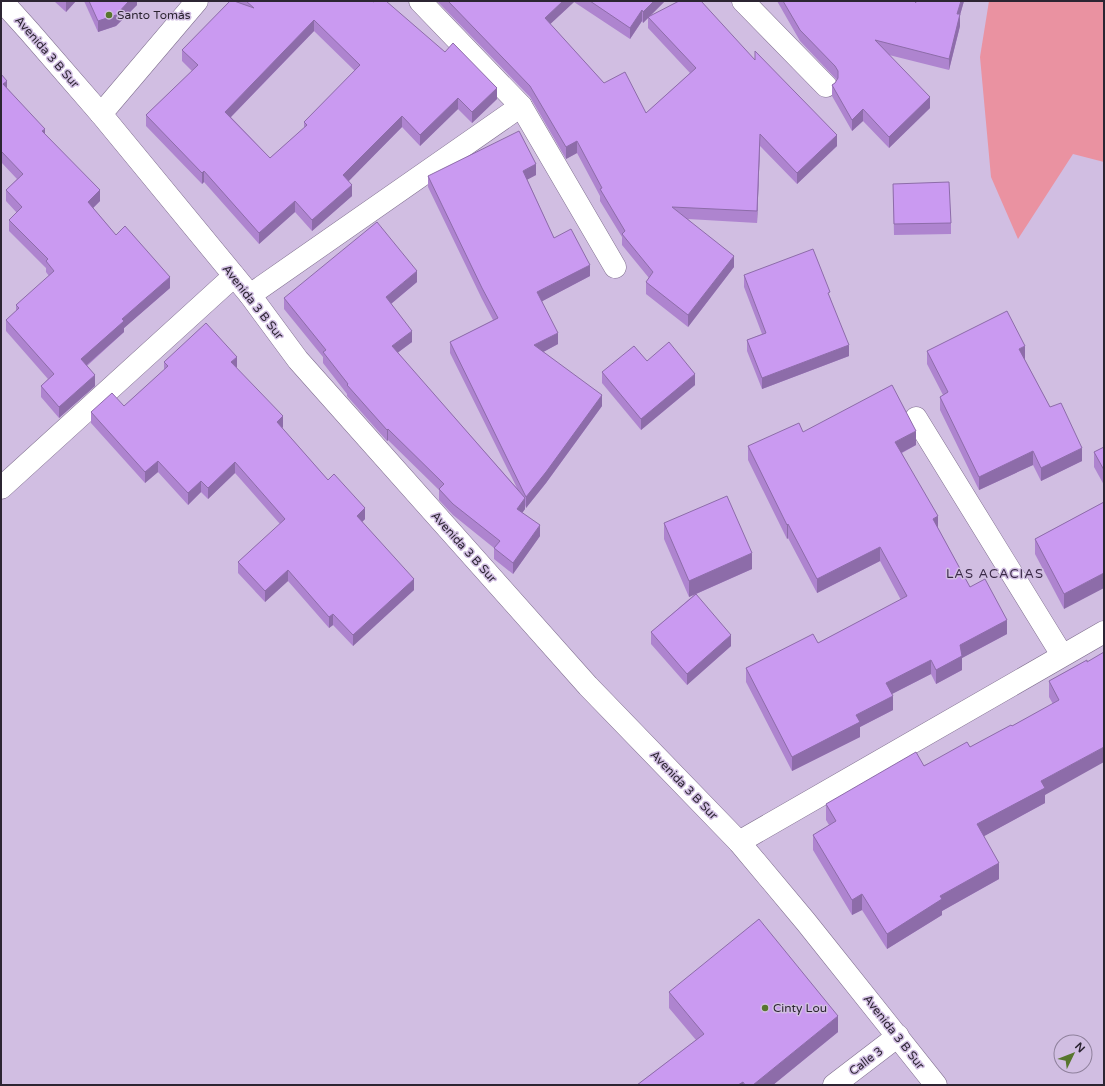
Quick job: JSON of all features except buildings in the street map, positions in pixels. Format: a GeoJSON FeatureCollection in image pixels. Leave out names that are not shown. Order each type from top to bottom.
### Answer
{"type":"FeatureCollection","features":[{"type":"Feature","properties":{"kind":"street","name":"Avenida 3 B Sur"},"geometry":{"type":"LineString","coordinates":[[2,1],[30,31],[101,114],[250,295],[298,360],[577,674],[739,842],[806,922],[936,1085]]}},
{"type":"Feature","properties":{"kind":"street"},"geometry":{"type":"LineString","coordinates":[[101,114],[197,1]]}},
{"type":"Feature","properties":{"kind":"street"},"geometry":{"type":"LineString","coordinates":[[420,1],[521,106],[615,267]]}},
{"type":"Feature","properties":{"kind":"street"},"geometry":{"type":"LineString","coordinates":[[743,1],[826,86]]}},
{"type":"Feature","properties":{"kind":"street"},"geometry":{"type":"LineString","coordinates":[[250,295],[521,106]]}},
{"type":"Feature","properties":{"kind":"street"},"geometry":{"type":"LineString","coordinates":[[1,488],[234,276]]}},
{"type":"Feature","properties":{"kind":"street"},"geometry":{"type":"LineString","coordinates":[[916,418],[1062,655]]}},
{"type":"Feature","properties":{"kind":"street"},"geometry":{"type":"LineString","coordinates":[[739,842],[1104,632]]}},
{"type":"Feature","properties":{"kind":"street","name":"Calle 3"},"geometry":{"type":"LineString","coordinates":[[834,1085],[898,1036]]}},
{"type":"Feature","properties":{"kind":"shaded area"},"geometry":{"type":"Polygon","coordinates":[[[989,1],[1104,1],[1104,162],[1073,154],[1018,239],[991,177],[980,57],[989,1]]]}},
{"type":"Feature","properties":{"kind":"place","name":"Santo Tomás"},"geometry":{"type":"Point","coordinates":[109,15]}},
{"type":"Feature","properties":{"kind":"place","name":"Cinty Lou"},"geometry":{"type":"Point","coordinates":[765,1008]}},
{"type":"Feature","properties":{"kind":"district","name":"LAS ACACIAS"},"geometry":{"type":"Point","coordinates":[995,573]}}]}
